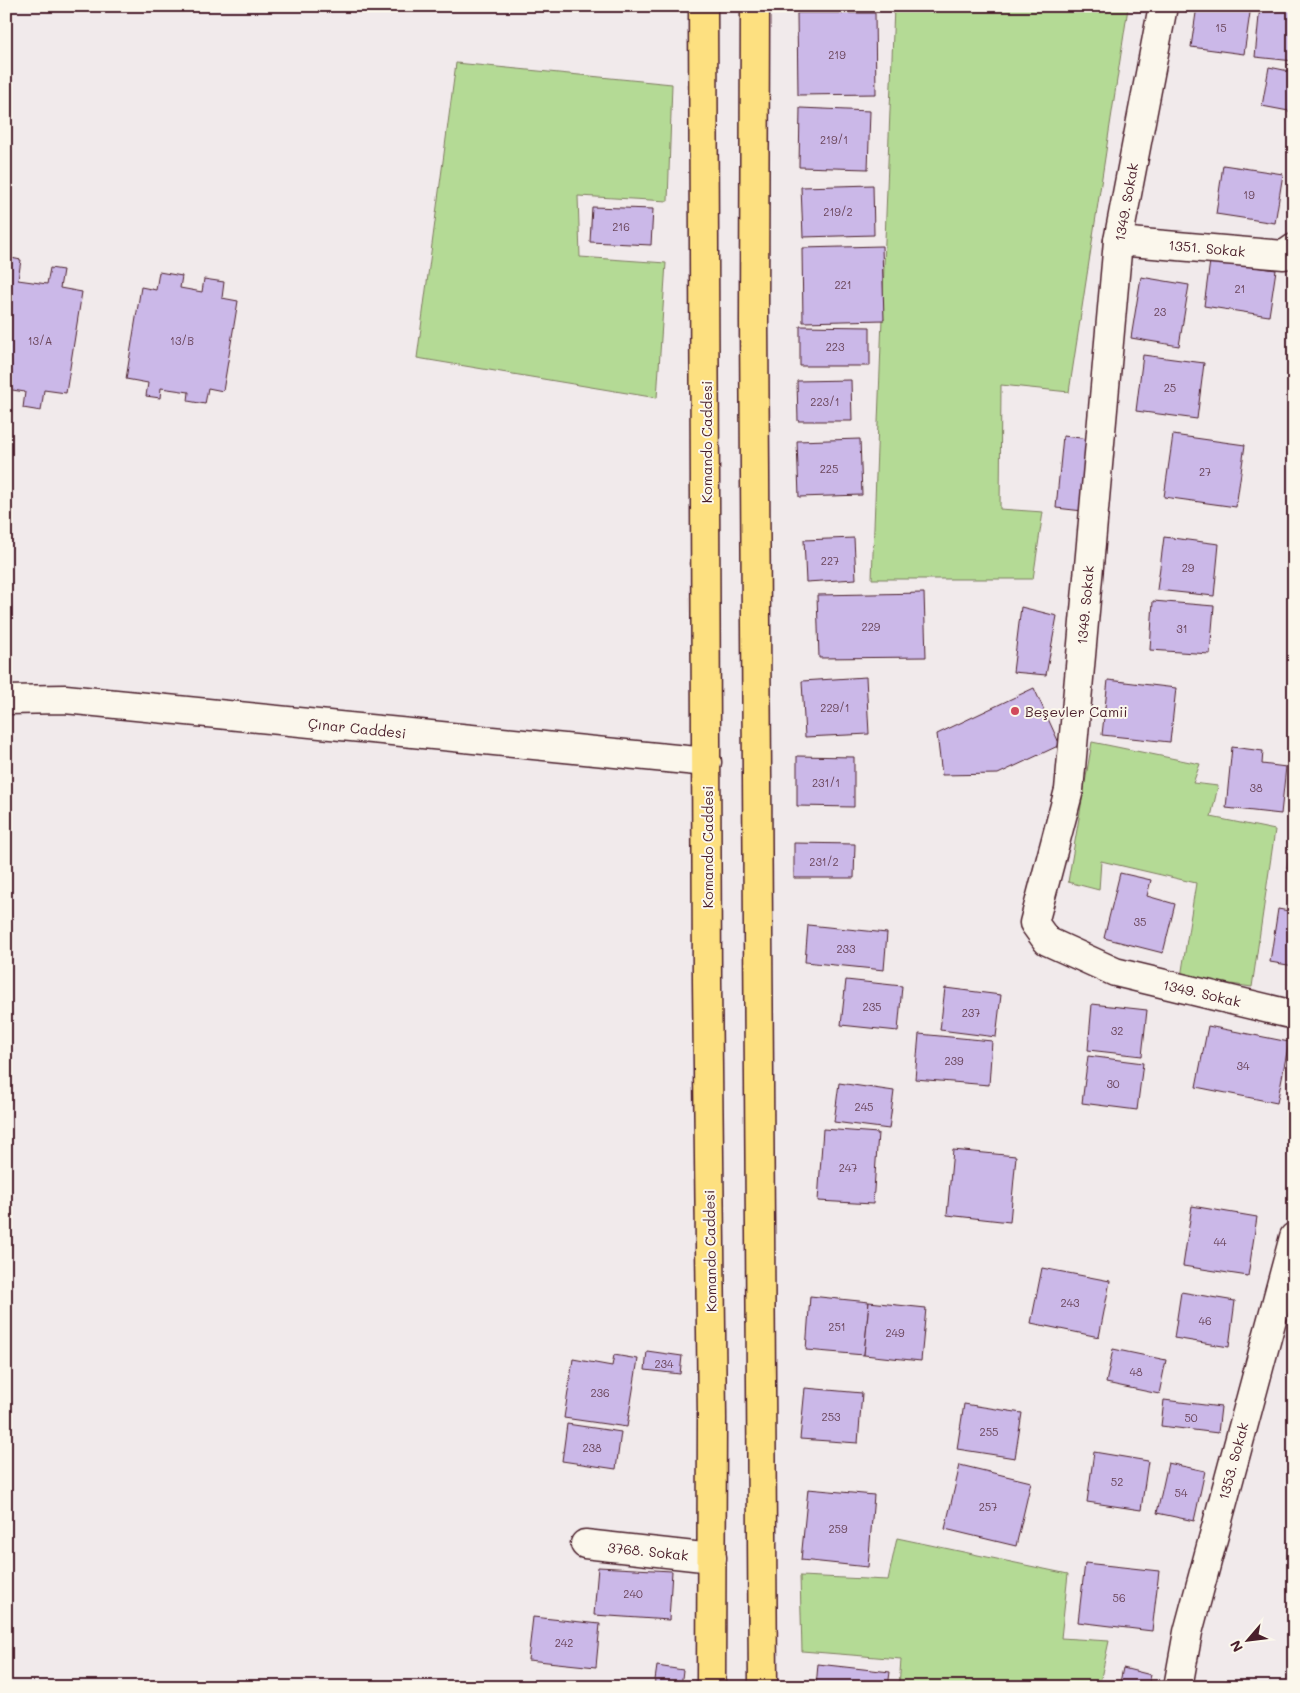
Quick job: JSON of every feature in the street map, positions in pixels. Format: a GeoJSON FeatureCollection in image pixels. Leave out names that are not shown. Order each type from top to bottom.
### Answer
{"type":"FeatureCollection","features":[{"type":"Feature","properties":{"kind":"main road","name":"Komando Caddesi"},"geometry":{"type":"LineString","coordinates":[[704,6],[707,982],[712,1418],[711,1687]]}},
{"type":"Feature","properties":{"kind":"main road"},"geometry":{"type":"LineString","coordinates":[[755,6],[754,322],[763,1687]]}},
{"type":"Feature","properties":{"kind":"street","name":"1349. Sokak"},"geometry":{"type":"LineString","coordinates":[[1163,6],[1118,241],[1068,790],[1034,923],[1048,941],[1115,972],[1294,1014]]}},
{"type":"Feature","properties":{"kind":"street","name":"1351. Sokak"},"geometry":{"type":"LineString","coordinates":[[1118,241],[1284,254],[1294,248]]}},
{"type":"Feature","properties":{"kind":"street","name":"Çınar Caddesi"},"geometry":{"type":"LineString","coordinates":[[6,700],[64,699],[707,762]]}},
{"type":"Feature","properties":{"kind":"street","name":"1353. Sokak"},"geometry":{"type":"LineString","coordinates":[[1178,1687],[1188,1632],[1294,1237]]}},
{"type":"Feature","properties":{"kind":"street","name":"3768. Sokak"},"geometry":{"type":"LineString","coordinates":[[585,1544],[712,1558]]}},
{"type":"Feature","properties":{"kind":"green space"},"geometry":{"type":"Polygon","coordinates":[[[894,6],[1128,8],[1069,392],[1001,385],[1000,509],[1043,512],[1033,579],[872,579],[894,6]]]}},
{"type":"Feature","properties":{"kind":"green space"},"geometry":{"type":"Polygon","coordinates":[[[456,63],[672,84],[668,201],[578,196],[580,257],[666,263],[657,398],[417,358],[456,63]]]}},
{"type":"Feature","properties":{"kind":"green space"},"geometry":{"type":"Polygon","coordinates":[[[1092,742],[1200,764],[1193,783],[1218,786],[1211,817],[1275,830],[1252,987],[1181,977],[1196,883],[1101,861],[1099,890],[1068,882],[1092,742]]]}},
{"type":"Feature","properties":{"kind":"green space"},"geometry":{"type":"Polygon","coordinates":[[[897,1538],[1068,1574],[1061,1638],[1109,1641],[1099,1687],[899,1687],[901,1659],[802,1651],[800,1576],[888,1580],[897,1538]]]}},
{"type":"Feature","properties":{"kind":"building"},"geometry":{"type":"Polygon","coordinates":[[[1197,6],[1251,6],[1244,54],[1191,47],[1197,6]]]}},
{"type":"Feature","properties":{"kind":"building"},"geometry":{"type":"Polygon","coordinates":[[[1260,6],[1294,6],[1294,61],[1255,57],[1260,6]]]}},
{"type":"Feature","properties":{"kind":"building"},"geometry":{"type":"Polygon","coordinates":[[[797,13],[875,13],[876,94],[798,95],[797,13]]]}},
{"type":"Feature","properties":{"kind":"building"},"geometry":{"type":"Polygon","coordinates":[[[1269,67],[1294,72],[1294,112],[1262,106],[1269,67]]]}},
{"type":"Feature","properties":{"kind":"building"},"geometry":{"type":"Polygon","coordinates":[[[800,108],[870,111],[868,169],[799,167],[800,108]]]}},
{"type":"Feature","properties":{"kind":"building"},"geometry":{"type":"Polygon","coordinates":[[[1223,165],[1283,174],[1275,223],[1216,214],[1223,165]]]}},
{"type":"Feature","properties":{"kind":"building"},"geometry":{"type":"Polygon","coordinates":[[[873,185],[874,235],[803,237],[801,187],[873,185]]]}},
{"type":"Feature","properties":{"kind":"building"},"geometry":{"type":"Polygon","coordinates":[[[592,207],[653,209],[651,245],[590,242],[592,207]]]}},
{"type":"Feature","properties":{"kind":"building"},"geometry":{"type":"Polygon","coordinates":[[[882,246],[884,320],[803,322],[802,248],[882,246]]]}},
{"type":"Feature","properties":{"kind":"building"},"geometry":{"type":"Polygon","coordinates":[[[6,257],[21,260],[18,280],[47,284],[50,268],[63,270],[60,288],[82,292],[66,393],[44,390],[41,411],[23,408],[25,392],[6,389],[6,257]]]}},
{"type":"Feature","properties":{"kind":"building"},"geometry":{"type":"Polygon","coordinates":[[[1210,261],[1276,270],[1269,316],[1204,306],[1210,261]]]}},
{"type":"Feature","properties":{"kind":"building"},"geometry":{"type":"Polygon","coordinates":[[[159,272],[182,276],[180,288],[202,292],[204,279],[224,282],[222,298],[238,301],[223,391],[208,388],[205,404],[188,401],[189,392],[161,388],[160,398],[146,396],[148,383],[126,379],[141,287],[156,290],[159,272]]]}},
{"type":"Feature","properties":{"kind":"building"},"geometry":{"type":"Polygon","coordinates":[[[1141,277],[1189,285],[1179,346],[1131,338],[1141,277]]]}},
{"type":"Feature","properties":{"kind":"building"},"geometry":{"type":"Polygon","coordinates":[[[800,326],[870,327],[870,366],[800,366],[800,326]]]}},
{"type":"Feature","properties":{"kind":"building"},"geometry":{"type":"Polygon","coordinates":[[[1143,355],[1204,363],[1197,419],[1136,411],[1143,355]]]}},
{"type":"Feature","properties":{"kind":"building"},"geometry":{"type":"Polygon","coordinates":[[[851,380],[852,421],[798,421],[797,381],[851,380]]]}},
{"type":"Feature","properties":{"kind":"building"},"geometry":{"type":"Polygon","coordinates":[[[1173,435],[1245,445],[1236,507],[1164,497],[1173,435]]]}},
{"type":"Feature","properties":{"kind":"building"},"geometry":{"type":"Polygon","coordinates":[[[1063,436],[1090,439],[1083,511],[1056,508],[1063,436]]]}},
{"type":"Feature","properties":{"kind":"building"},"geometry":{"type":"Polygon","coordinates":[[[860,439],[862,495],[799,497],[797,441],[860,439]]]}},
{"type":"Feature","properties":{"kind":"building"},"geometry":{"type":"Polygon","coordinates":[[[1164,537],[1219,544],[1214,596],[1157,590],[1164,537]]]}},
{"type":"Feature","properties":{"kind":"building"},"geometry":{"type":"Polygon","coordinates":[[[854,538],[856,579],[806,582],[804,540],[854,538]]]}},
{"type":"Feature","properties":{"kind":"building"},"geometry":{"type":"Polygon","coordinates":[[[924,593],[926,657],[819,658],[817,595],[924,593]]]}},
{"type":"Feature","properties":{"kind":"building"},"geometry":{"type":"Polygon","coordinates":[[[1153,601],[1214,606],[1210,654],[1150,650],[1153,601]]]}},
{"type":"Feature","properties":{"kind":"building"},"geometry":{"type":"Polygon","coordinates":[[[1021,607],[1057,616],[1046,675],[1013,672],[1021,607]]]}},
{"type":"Feature","properties":{"kind":"building"},"geometry":{"type":"Polygon","coordinates":[[[866,677],[869,734],[805,737],[802,681],[866,677]]]}},
{"type":"Feature","properties":{"kind":"building"},"geometry":{"type":"Polygon","coordinates":[[[1108,680],[1176,688],[1170,742],[1102,735],[1108,680]]]}},
{"type":"Feature","properties":{"kind":"building","name":"Beşevler Camii"},"geometry":{"type":"Polygon","coordinates":[[[1034,688],[1060,745],[998,774],[942,775],[937,734],[1034,688]]]}},
{"type":"Feature","properties":{"kind":"building"},"geometry":{"type":"Polygon","coordinates":[[[1232,747],[1263,751],[1262,764],[1286,767],[1281,814],[1226,808],[1232,747]]]}},
{"type":"Feature","properties":{"kind":"building"},"geometry":{"type":"Polygon","coordinates":[[[797,756],[854,757],[854,807],[797,806],[797,756]]]}},
{"type":"Feature","properties":{"kind":"building"},"geometry":{"type":"Polygon","coordinates":[[[1294,821],[1294,870],[1287,869],[1294,821]]]}},
{"type":"Feature","properties":{"kind":"building"},"geometry":{"type":"Polygon","coordinates":[[[794,843],[855,844],[854,878],[794,878],[794,843]]]}},
{"type":"Feature","properties":{"kind":"building"},"geometry":{"type":"Polygon","coordinates":[[[1120,873],[1151,880],[1147,896],[1175,904],[1163,953],[1104,938],[1120,873]]]}},
{"type":"Feature","properties":{"kind":"building"},"geometry":{"type":"Polygon","coordinates":[[[1278,909],[1294,912],[1294,966],[1270,962],[1278,909]]]}},
{"type":"Feature","properties":{"kind":"building"},"geometry":{"type":"Polygon","coordinates":[[[808,925],[887,933],[884,970],[805,962],[808,925]]]}},
{"type":"Feature","properties":{"kind":"building"},"geometry":{"type":"Polygon","coordinates":[[[846,980],[902,986],[898,1031],[841,1025],[846,980]]]}},
{"type":"Feature","properties":{"kind":"building"},"geometry":{"type":"Polygon","coordinates":[[[945,988],[1001,995],[996,1037],[940,1030],[945,988]]]}},
{"type":"Feature","properties":{"kind":"building"},"geometry":{"type":"Polygon","coordinates":[[[1092,1004],[1147,1010],[1142,1056],[1088,1050],[1092,1004]]]}},
{"type":"Feature","properties":{"kind":"building"},"geometry":{"type":"Polygon","coordinates":[[[1208,1026],[1289,1042],[1277,1103],[1196,1087],[1208,1026]]]}},
{"type":"Feature","properties":{"kind":"building"},"geometry":{"type":"Polygon","coordinates":[[[919,1034],[992,1041],[989,1085],[915,1079],[919,1034]]]}},
{"type":"Feature","properties":{"kind":"building"},"geometry":{"type":"Polygon","coordinates":[[[1088,1056],[1143,1063],[1137,1110],[1082,1103],[1088,1056]]]}},
{"type":"Feature","properties":{"kind":"building"},"geometry":{"type":"Polygon","coordinates":[[[839,1083],[894,1091],[889,1129],[834,1122],[839,1083]]]}},
{"type":"Feature","properties":{"kind":"building"},"geometry":{"type":"Polygon","coordinates":[[[823,1129],[878,1133],[873,1204],[818,1201],[823,1129]]]}},
{"type":"Feature","properties":{"kind":"building"},"geometry":{"type":"Polygon","coordinates":[[[953,1150],[1016,1156],[1010,1222],[947,1215],[953,1150]]]}},
{"type":"Feature","properties":{"kind":"building"},"geometry":{"type":"Polygon","coordinates":[[[1192,1206],[1257,1217],[1248,1276],[1183,1266],[1192,1206]]]}},
{"type":"Feature","properties":{"kind":"building"},"geometry":{"type":"Polygon","coordinates":[[[1042,1268],[1110,1281],[1099,1337],[1031,1323],[1042,1268]]]}},
{"type":"Feature","properties":{"kind":"building"},"geometry":{"type":"Polygon","coordinates":[[[1181,1292],[1235,1301],[1229,1347],[1174,1338],[1181,1292]]]}},
{"type":"Feature","properties":{"kind":"building"},"geometry":{"type":"Polygon","coordinates":[[[810,1296],[869,1302],[864,1355],[806,1350],[810,1296]]]}},
{"type":"Feature","properties":{"kind":"building"},"geometry":{"type":"Polygon","coordinates":[[[869,1302],[926,1308],[921,1361],[864,1355],[869,1302]]]}},
{"type":"Feature","properties":{"kind":"building"},"geometry":{"type":"Polygon","coordinates":[[[1113,1349],[1166,1360],[1159,1394],[1106,1383],[1113,1349]]]}},
{"type":"Feature","properties":{"kind":"building"},"geometry":{"type":"Polygon","coordinates":[[[647,1351],[682,1356],[680,1374],[645,1370],[647,1351]]]}},
{"type":"Feature","properties":{"kind":"building"},"geometry":{"type":"Polygon","coordinates":[[[614,1355],[638,1359],[627,1427],[564,1418],[573,1359],[612,1366],[614,1355]]]}},
{"type":"Feature","properties":{"kind":"building"},"geometry":{"type":"Polygon","coordinates":[[[805,1388],[862,1393],[858,1443],[800,1439],[805,1388]]]}},
{"type":"Feature","properties":{"kind":"building"},"geometry":{"type":"Polygon","coordinates":[[[1164,1400],[1221,1407],[1218,1433],[1161,1426],[1164,1400]]]}},
{"type":"Feature","properties":{"kind":"building"},"geometry":{"type":"Polygon","coordinates":[[[964,1404],[1022,1413],[1015,1458],[957,1449],[964,1404]]]}},
{"type":"Feature","properties":{"kind":"building"},"geometry":{"type":"Polygon","coordinates":[[[567,1424],[621,1432],[616,1469],[562,1461],[567,1424]]]}},
{"type":"Feature","properties":{"kind":"building"},"geometry":{"type":"Polygon","coordinates":[[[1094,1452],[1148,1461],[1141,1510],[1087,1502],[1094,1452]]]}},
{"type":"Feature","properties":{"kind":"building"},"geometry":{"type":"Polygon","coordinates":[[[1168,1463],[1205,1471],[1194,1521],[1157,1513],[1168,1463]]]}},
{"type":"Feature","properties":{"kind":"building"},"geometry":{"type":"Polygon","coordinates":[[[960,1465],[1031,1482],[1016,1546],[945,1529],[960,1465]]]}},
{"type":"Feature","properties":{"kind":"building"},"geometry":{"type":"Polygon","coordinates":[[[808,1489],[874,1495],[868,1567],[801,1560],[808,1489]]]}},
{"type":"Feature","properties":{"kind":"building"},"geometry":{"type":"Polygon","coordinates":[[[1085,1563],[1159,1571],[1152,1631],[1078,1622],[1085,1563]]]}},
{"type":"Feature","properties":{"kind":"building"},"geometry":{"type":"Polygon","coordinates":[[[598,1567],[672,1571],[669,1620],[594,1615],[598,1567]]]}},
{"type":"Feature","properties":{"kind":"building"},"geometry":{"type":"Polygon","coordinates":[[[533,1617],[600,1624],[596,1667],[528,1660],[533,1617]]]}},
{"type":"Feature","properties":{"kind":"building"},"geometry":{"type":"Polygon","coordinates":[[[818,1664],[890,1672],[888,1687],[816,1687],[818,1664]]]}},
{"type":"Feature","properties":{"kind":"building"},"geometry":{"type":"Polygon","coordinates":[[[657,1666],[683,1670],[681,1687],[654,1687],[657,1666]]]}},
{"type":"Feature","properties":{"kind":"building"},"geometry":{"type":"Polygon","coordinates":[[[1123,1668],[1151,1675],[1148,1687],[1119,1687],[1123,1668]]]}},
{"type":"Feature","properties":{"kind":"place","name":"Beşevler Camii"},"geometry":{"type":"Point","coordinates":[1015,711]}}]}
